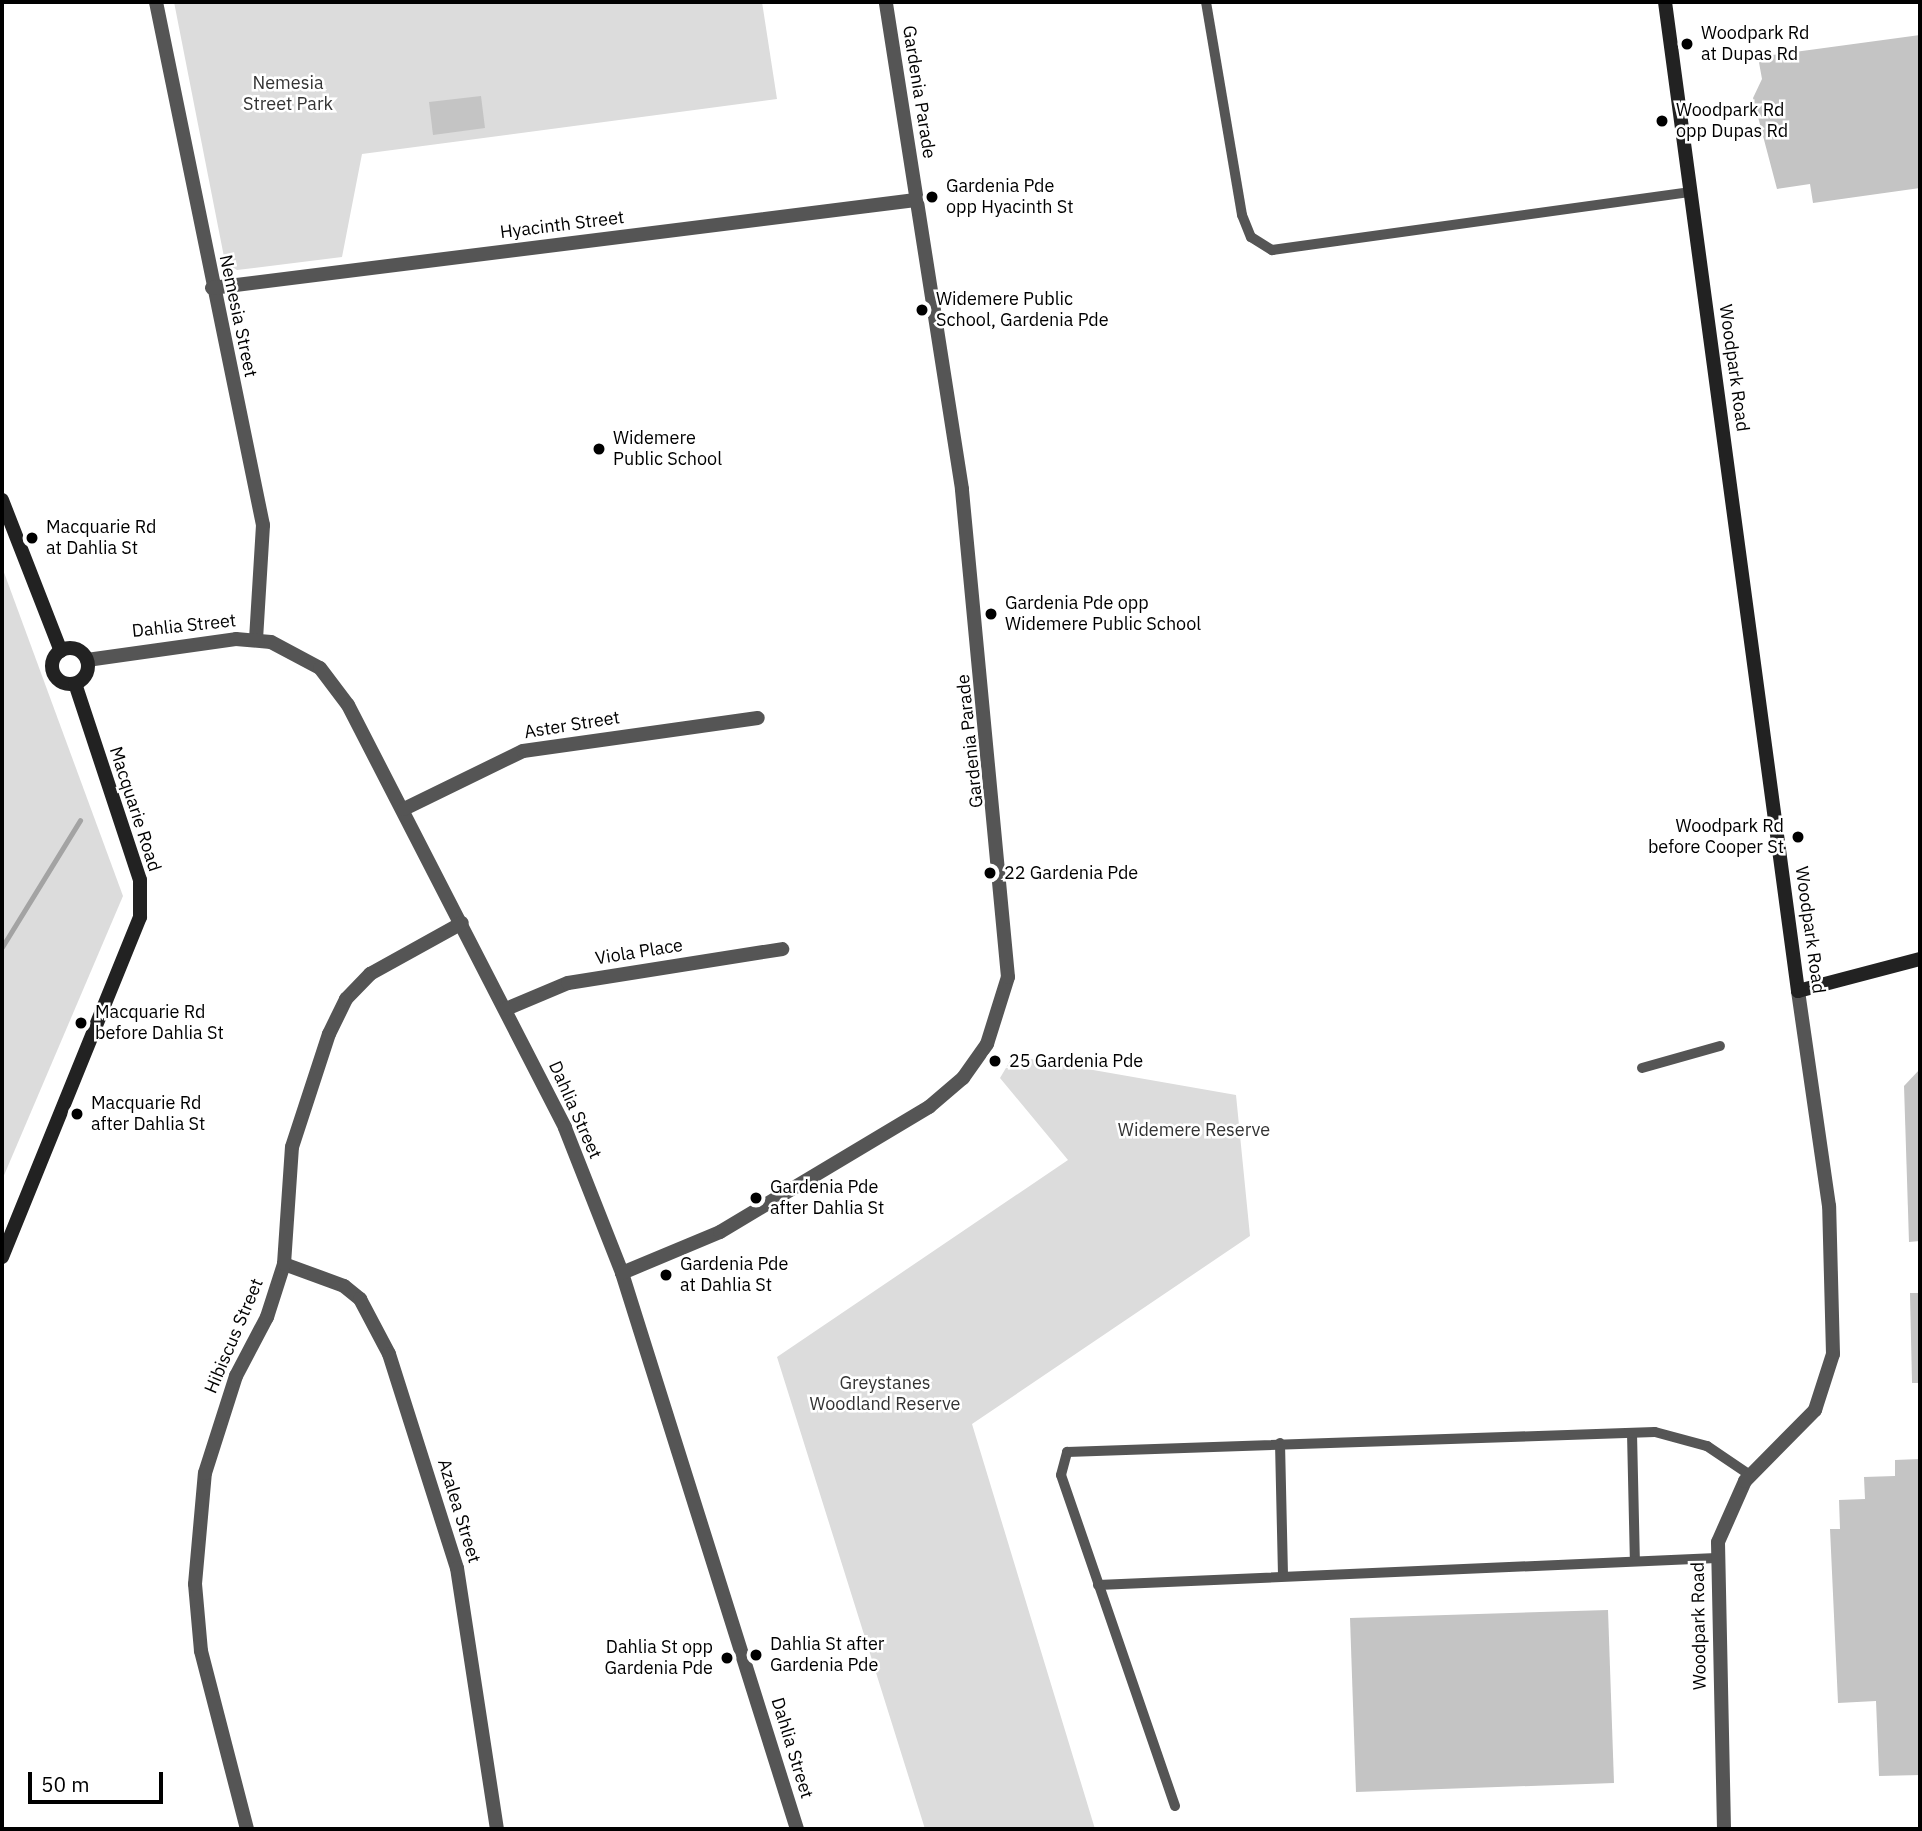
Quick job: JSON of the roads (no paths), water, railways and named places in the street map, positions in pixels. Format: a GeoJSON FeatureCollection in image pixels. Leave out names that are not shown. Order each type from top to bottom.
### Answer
{"type":"FeatureCollection","features":[{"type":"Feature","properties":{"kind":"street","name":"Nemesia Street"},"geometry":{"type":"LineString","coordinates":[[156,2],[212,288],[263,525],[256,639]]}},
{"type":"Feature","properties":{"kind":"street","name":"Gardenia Parade"},"geometry":{"type":"LineString","coordinates":[[622,1273],[720,1232],[929,1107],[963,1078],[1000,1010],[1010,946],[960,478],[886,2]]}},
{"type":"Feature","properties":{"kind":"street","name":"Woodpark Road"},"geometry":{"type":"LineString","coordinates":[[1665,2],[1829,1206],[1833,1354],[1815,1410],[1750,1475],[1727,1511],[1716,1558],[1724,1829]]}},
{"type":"Feature","properties":{"kind":"street","name":"Hyacinth Street"},"geometry":{"type":"LineString","coordinates":[[212,288],[916,200]]}},
{"type":"Feature","properties":{"kind":"street"},"geometry":{"type":"LineString","coordinates":[[2,500],[61,651]]}},
{"type":"Feature","properties":{"kind":"street","name":"Dahlia Street"},"geometry":{"type":"LineString","coordinates":[[87,660],[256,639],[295,651],[327,676],[404,809],[565,1128],[622,1273],[797,1829]]}},
{"type":"Feature","properties":{"kind":"street"},"geometry":{"type":"LineString","coordinates":[[76,649],[87,660],[86,674],[75,684],[55,676],[54,660],[61,651],[76,649]]}},
{"type":"Feature","properties":{"kind":"street","name":"Macquarie Road"},"geometry":{"type":"LineString","coordinates":[[2,1258],[140,917],[136,870],[75,684]]}},
{"type":"Feature","properties":{"kind":"street","name":"Aster Street"},"geometry":{"type":"LineString","coordinates":[[404,809],[523,751],[758,718]]}},
{"type":"Feature","properties":{"kind":"street","name":"Hibiscus Street"},"geometry":{"type":"LineString","coordinates":[[247,1829],[201,1651],[195,1584],[205,1473],[236,1376],[267,1317],[284,1264],[292,1147],[346,999],[370,974],[462,923]]}},
{"type":"Feature","properties":{"kind":"street","name":"Viola Place"},"geometry":{"type":"LineString","coordinates":[[506,1009],[568,983],[782,948]]}},
{"type":"Feature","properties":{"kind":"street"},"geometry":{"type":"LineString","coordinates":[[1798,991],[1920,959]]}},
{"type":"Feature","properties":{"kind":"street","name":"Azalea Street"},"geometry":{"type":"LineString","coordinates":[[284,1264],[334,1282],[360,1299],[389,1354],[457,1568],[497,1829]]}},
{"type":"Feature","properties":{"kind":"lane"},"geometry":{"type":"LineString","coordinates":[[1206,2],[1242,215],[1251,237],[1272,250],[1691,192]]}},
{"type":"Feature","properties":{"kind":"lane"},"geometry":{"type":"LineString","coordinates":[[1642,1068],[1720,1046]]}},
{"type":"Feature","properties":{"kind":"lane"},"geometry":{"type":"LineString","coordinates":[[1632,1433],[1636,1561]]}},
{"type":"Feature","properties":{"kind":"lane"},"geometry":{"type":"LineString","coordinates":[[1175,1806],[1061,1475],[1067,1452],[1632,1433],[1684,1437],[1750,1475]]}},
{"type":"Feature","properties":{"kind":"lane"},"geometry":{"type":"LineString","coordinates":[[1280,1443],[1283,1573]]}},
{"type":"Feature","properties":{"kind":"lane"},"geometry":{"type":"LineString","coordinates":[[1098,1585],[1283,1573],[1716,1558]]}},
{"type":"Feature","properties":{"kind":"waterway"},"geometry":{"type":"LineString","coordinates":[[2,947],[80,820]]}},
{"type":"Feature","properties":{"kind":"place","name":"Woodpark Rd at Dupas Rd"},"geometry":{"type":"Point","coordinates":[1687,44]}},
{"type":"Feature","properties":{"kind":"place","name":"Woodpark Rd opp Dupas Rd"},"geometry":{"type":"Point","coordinates":[1662,121]}},
{"type":"Feature","properties":{"kind":"place","name":"Gardenia Pde opp Hyacinth St"},"geometry":{"type":"Point","coordinates":[932,197]}},
{"type":"Feature","properties":{"kind":"place","name":"Widemere Public School, Gardenia Pde"},"geometry":{"type":"Point","coordinates":[922,310]}},
{"type":"Feature","properties":{"kind":"place","name":"Widemere Public School"},"geometry":{"type":"Point","coordinates":[599,449]}},
{"type":"Feature","properties":{"kind":"place","name":"Macquarie Rd at Dahlia St"},"geometry":{"type":"Point","coordinates":[32,538]}},
{"type":"Feature","properties":{"kind":"place","name":"Gardenia Pde opp Widemere Public School"},"geometry":{"type":"Point","coordinates":[991,614]}},
{"type":"Feature","properties":{"kind":"place","name":"Woodpark Rd before Cooper St"},"geometry":{"type":"Point","coordinates":[1798,837]}},
{"type":"Feature","properties":{"kind":"place","name":"22 Gardenia Pde"},"geometry":{"type":"Point","coordinates":[990,873]}},
{"type":"Feature","properties":{"kind":"place","name":"Macquarie Rd before Dahlia St"},"geometry":{"type":"Point","coordinates":[81,1023]}},
{"type":"Feature","properties":{"kind":"place","name":"25 Gardenia Pde"},"geometry":{"type":"Point","coordinates":[995,1061]}},
{"type":"Feature","properties":{"kind":"place","name":"Macquarie Rd after Dahlia St"},"geometry":{"type":"Point","coordinates":[77,1114]}},
{"type":"Feature","properties":{"kind":"place","name":"Gardenia Pde after Dahlia St"},"geometry":{"type":"Point","coordinates":[756,1198]}},
{"type":"Feature","properties":{"kind":"place","name":"Gardenia Pde at Dahlia St"},"geometry":{"type":"Point","coordinates":[666,1275]}},
{"type":"Feature","properties":{"kind":"place","name":"Dahlia St after Gardenia Pde"},"geometry":{"type":"Point","coordinates":[756,1655]}},
{"type":"Feature","properties":{"kind":"place","name":"Dahlia St opp Gardenia Pde"},"geometry":{"type":"Point","coordinates":[727,1658]}},
{"type":"Feature","properties":{"kind":"park label","name":"Nemesia Street Park"},"geometry":{"type":"Point","coordinates":[288,94]}},
{"type":"Feature","properties":{"kind":"park label","name":"Widemere Reserve"},"geometry":{"type":"Point","coordinates":[1194,1130]}},
{"type":"Feature","properties":{"kind":"park label","name":"Greystanes Woodland Reserve"},"geometry":{"type":"Point","coordinates":[885,1394]}}]}
